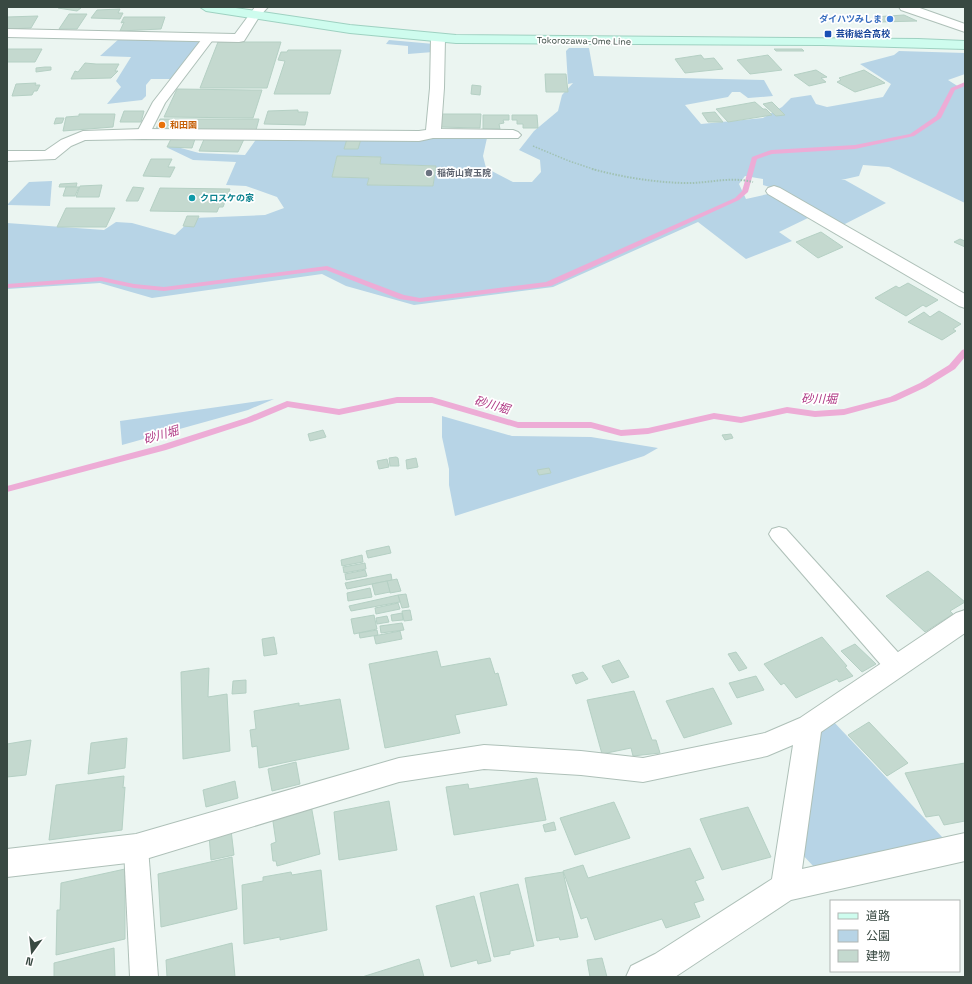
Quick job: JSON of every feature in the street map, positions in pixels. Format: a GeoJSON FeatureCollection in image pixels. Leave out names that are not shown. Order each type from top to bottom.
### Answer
{"type":"FeatureCollection","features":[{"type":"Feature","properties":{"kind":"main road","name":"Tokorozawa-Ome Line"},"geometry":{"type":"LineString","coordinates":[[206,7],[258,11],[359,31],[438,38],[614,42],[897,42],[965,45]]}},
{"type":"Feature","properties":{"kind":"street"},"geometry":{"type":"LineString","coordinates":[[905,7],[965,28]]}},
{"type":"Feature","properties":{"kind":"street"},"geometry":{"type":"LineString","coordinates":[[7,33],[239,38],[258,11]]}},
{"type":"Feature","properties":{"kind":"street"},"geometry":{"type":"LineString","coordinates":[[433,133],[437,88],[438,38]]}},
{"type":"Feature","properties":{"kind":"street"},"geometry":{"type":"LineString","coordinates":[[7,156],[49,156],[66,143],[83,136],[143,134],[419,136],[433,133],[512,135]]}},
{"type":"Feature","properties":{"kind":"street"},"geometry":{"type":"LineString","coordinates":[[774,192],[965,302]]}},
{"type":"Feature","properties":{"kind":"street"},"geometry":{"type":"LineString","coordinates":[[7,863],[136,848],[399,770],[484,757],[581,763],[643,770],[767,744],[809,726],[897,668],[965,620]]}},
{"type":"Feature","properties":{"kind":"street"},"geometry":{"type":"LineString","coordinates":[[785,887],[809,726]]}},
{"type":"Feature","properties":{"kind":"street"},"geometry":{"type":"LineString","coordinates":[[642,977],[666,965],[785,887],[965,847]]}},
{"type":"Feature","properties":{"kind":"lane"},"geometry":{"type":"LineString","coordinates":[[143,134],[159,102],[208,37]]}},
{"type":"Feature","properties":{"kind":"lane"},"geometry":{"type":"LineString","coordinates":[[778,534],[897,668]]}},
{"type":"Feature","properties":{"kind":"lane"},"geometry":{"type":"LineString","coordinates":[[136,848],[144,977]]}},
{"type":"Feature","properties":{"kind":"path"},"geometry":{"type":"LineString","coordinates":[[512,135],[568,162],[614,175],[644,180],[685,183],[726,179],[748,181]]}},
{"type":"Feature","properties":{"kind":"green space"},"geometry":{"type":"Polygon","coordinates":[[[120,38],[200,40],[200,43],[172,79],[151,79],[146,85],[146,96],[142,100],[107,104],[121,87],[116,81],[131,57],[100,56],[120,38]]]}},
{"type":"Feature","properties":{"kind":"green space"},"geometry":{"type":"Polygon","coordinates":[[[389,40],[434,44],[433,52],[408,54],[408,46],[386,44],[389,40]]]}},
{"type":"Feature","properties":{"kind":"green space"},"geometry":{"type":"Polygon","coordinates":[[[569,48],[589,48],[594,76],[764,80],[773,96],[748,98],[740,92],[732,92],[728,97],[685,105],[701,124],[763,118],[782,107],[791,98],[811,95],[816,104],[827,107],[883,97],[891,84],[860,64],[894,55],[899,51],[965,53],[965,74],[948,80],[959,87],[965,83],[965,203],[889,167],[863,165],[859,176],[841,180],[845,180],[886,203],[841,226],[773,188],[763,185],[763,179],[745,176],[739,184],[746,199],[768,194],[808,218],[779,232],[792,241],[746,259],[698,222],[553,287],[414,305],[346,286],[322,274],[152,298],[100,283],[7,289],[7,223],[104,230],[116,222],[132,223],[175,235],[193,218],[265,215],[284,208],[277,197],[246,186],[226,185],[236,162],[193,160],[168,148],[170,145],[199,153],[245,155],[257,138],[487,138],[483,156],[486,168],[513,182],[532,182],[541,172],[540,160],[519,150],[534,131],[558,111],[562,95],[573,83],[568,84],[566,51],[569,48]],[[337,156],[332,177],[369,178],[367,185],[433,186],[436,166],[380,164],[381,157],[337,156]]]}},
{"type":"Feature","properties":{"kind":"green space"},"geometry":{"type":"Polygon","coordinates":[[[52,181],[50,206],[7,205],[29,182],[52,181]]]}},
{"type":"Feature","properties":{"kind":"green space"},"geometry":{"type":"Polygon","coordinates":[[[274,399],[248,410],[122,445],[120,421],[274,399]]]}},
{"type":"Feature","properties":{"kind":"green space"},"geometry":{"type":"Polygon","coordinates":[[[442,416],[512,436],[591,437],[658,448],[644,456],[455,516],[449,485],[449,469],[442,437],[442,416]]]}},
{"type":"Feature","properties":{"kind":"green space"},"geometry":{"type":"Polygon","coordinates":[[[832,720],[943,838],[815,868],[800,852],[817,727],[832,720]]]}},
{"type":"Feature","properties":{"kind":"building"},"geometry":{"type":"Polygon","coordinates":[[[58,8],[81,8],[77,11],[58,8]]]}},
{"type":"Feature","properties":{"kind":"building"},"geometry":{"type":"Polygon","coordinates":[[[120,9],[118,13],[123,13],[120,19],[91,18],[97,10],[120,9]]]}},
{"type":"Feature","properties":{"kind":"building"},"geometry":{"type":"Polygon","coordinates":[[[69,14],[87,14],[77,29],[59,29],[69,14]]]}},
{"type":"Feature","properties":{"kind":"building"},"geometry":{"type":"Polygon","coordinates":[[[904,15],[917,21],[879,22],[873,17],[904,15]]]}},
{"type":"Feature","properties":{"kind":"building"},"geometry":{"type":"Polygon","coordinates":[[[38,16],[31,28],[7,29],[7,17],[38,16]]]}},
{"type":"Feature","properties":{"kind":"building"},"geometry":{"type":"Polygon","coordinates":[[[124,17],[165,17],[161,29],[120,31],[124,22],[121,23],[124,17]]]}},
{"type":"Feature","properties":{"kind":"building"},"geometry":{"type":"Polygon","coordinates":[[[218,42],[281,42],[267,88],[200,88],[218,42]]]}},
{"type":"Feature","properties":{"kind":"building"},"geometry":{"type":"Polygon","coordinates":[[[7,49],[42,49],[35,62],[7,62],[7,49]]]}},
{"type":"Feature","properties":{"kind":"building"},"geometry":{"type":"Polygon","coordinates":[[[774,49],[802,49],[804,51],[776,51],[774,49]]]}},
{"type":"Feature","properties":{"kind":"building"},"geometry":{"type":"Polygon","coordinates":[[[288,50],[341,50],[330,94],[274,94],[285,61],[278,60],[281,52],[287,52],[288,50]]]}},
{"type":"Feature","properties":{"kind":"building"},"geometry":{"type":"Polygon","coordinates":[[[701,55],[704,59],[714,58],[723,69],[685,73],[675,59],[701,55]]]}},
{"type":"Feature","properties":{"kind":"building"},"geometry":{"type":"Polygon","coordinates":[[[768,55],[782,70],[750,74],[737,60],[768,55]]]}},
{"type":"Feature","properties":{"kind":"building"},"geometry":{"type":"Polygon","coordinates":[[[85,63],[119,64],[115,71],[118,71],[111,78],[71,79],[75,71],[78,72],[85,63]]]}},
{"type":"Feature","properties":{"kind":"building"},"geometry":{"type":"Polygon","coordinates":[[[51,67],[51,70],[36,72],[36,68],[51,67]]]}},
{"type":"Feature","properties":{"kind":"building"},"geometry":{"type":"Polygon","coordinates":[[[816,70],[827,77],[821,78],[826,82],[809,86],[794,75],[816,70]]]}},
{"type":"Feature","properties":{"kind":"building"},"geometry":{"type":"Polygon","coordinates":[[[864,70],[885,83],[855,92],[837,82],[841,80],[839,78],[864,70]]]}},
{"type":"Feature","properties":{"kind":"building"},"geometry":{"type":"Polygon","coordinates":[[[545,74],[566,74],[568,92],[546,92],[545,74]]]}},
{"type":"Feature","properties":{"kind":"building"},"geometry":{"type":"Polygon","coordinates":[[[36,83],[35,85],[40,85],[37,91],[34,91],[32,95],[12,96],[16,84],[36,83]]]}},
{"type":"Feature","properties":{"kind":"building"},"geometry":{"type":"Polygon","coordinates":[[[472,85],[481,86],[480,95],[471,94],[472,85]]]}},
{"type":"Feature","properties":{"kind":"building"},"geometry":{"type":"Polygon","coordinates":[[[177,89],[262,90],[253,118],[164,117],[177,89]]]}},
{"type":"Feature","properties":{"kind":"building"},"geometry":{"type":"Polygon","coordinates":[[[755,102],[772,115],[728,122],[716,109],[755,102]]]}},
{"type":"Feature","properties":{"kind":"building"},"geometry":{"type":"Polygon","coordinates":[[[772,102],[785,115],[776,116],[763,104],[772,102]]]}},
{"type":"Feature","properties":{"kind":"building"},"geometry":{"type":"Polygon","coordinates":[[[298,110],[298,112],[308,112],[305,125],[264,124],[268,111],[298,110]]]}},
{"type":"Feature","properties":{"kind":"building"},"geometry":{"type":"Polygon","coordinates":[[[124,111],[144,111],[141,122],[120,122],[124,111]]]}},
{"type":"Feature","properties":{"kind":"building"},"geometry":{"type":"Polygon","coordinates":[[[715,112],[723,122],[708,122],[702,113],[715,112]]]}},
{"type":"Feature","properties":{"kind":"building"},"geometry":{"type":"Polygon","coordinates":[[[79,114],[115,114],[113,127],[63,131],[66,117],[79,116],[79,114]]]}},
{"type":"Feature","properties":{"kind":"building"},"geometry":{"type":"Polygon","coordinates":[[[439,114],[481,114],[480,128],[438,127],[439,114]]]}},
{"type":"Feature","properties":{"kind":"building"},"geometry":{"type":"Polygon","coordinates":[[[483,115],[509,115],[509,120],[503,120],[504,123],[499,124],[500,129],[483,129],[483,115]]]}},
{"type":"Feature","properties":{"kind":"building"},"geometry":{"type":"Polygon","coordinates":[[[512,115],[537,115],[538,128],[523,128],[523,124],[517,124],[517,120],[512,120],[512,115]]]}},
{"type":"Feature","properties":{"kind":"building"},"geometry":{"type":"Polygon","coordinates":[[[56,118],[64,118],[62,123],[54,124],[56,118]]]}},
{"type":"Feature","properties":{"kind":"building"},"geometry":{"type":"Polygon","coordinates":[[[160,119],[259,119],[256,130],[156,129],[160,119]]]}},
{"type":"Feature","properties":{"kind":"building"},"geometry":{"type":"Polygon","coordinates":[[[205,137],[244,139],[238,152],[199,151],[205,137]]]}},
{"type":"Feature","properties":{"kind":"building"},"geometry":{"type":"Polygon","coordinates":[[[171,139],[195,139],[192,148],[167,147],[171,139]]]}},
{"type":"Feature","properties":{"kind":"building"},"geometry":{"type":"Polygon","coordinates":[[[347,139],[361,139],[358,149],[344,149],[347,139]]]}},
{"type":"Feature","properties":{"kind":"building"},"geometry":{"type":"Polygon","coordinates":[[[337,156],[381,157],[380,164],[436,166],[433,186],[367,185],[369,178],[332,177],[337,156]]]}},
{"type":"Feature","properties":{"kind":"building"},"geometry":{"type":"Polygon","coordinates":[[[151,159],[172,159],[168,167],[175,167],[170,177],[143,176],[151,159]]]}},
{"type":"Feature","properties":{"kind":"building"},"geometry":{"type":"Polygon","coordinates":[[[77,183],[76,187],[59,187],[60,184],[77,183]]]}},
{"type":"Feature","properties":{"kind":"building"},"geometry":{"type":"Polygon","coordinates":[[[102,185],[99,197],[76,197],[80,186],[102,185]]]}},
{"type":"Feature","properties":{"kind":"building"},"geometry":{"type":"Polygon","coordinates":[[[66,187],[79,187],[75,196],[63,196],[66,187]]]}},
{"type":"Feature","properties":{"kind":"building"},"geometry":{"type":"Polygon","coordinates":[[[133,187],[144,188],[138,201],[126,201],[133,187]]]}},
{"type":"Feature","properties":{"kind":"building"},"geometry":{"type":"Polygon","coordinates":[[[160,188],[230,189],[223,207],[219,207],[217,212],[150,211],[160,188]]]}},
{"type":"Feature","properties":{"kind":"building"},"geometry":{"type":"Polygon","coordinates":[[[66,208],[115,208],[106,227],[57,227],[66,208]]]}},
{"type":"Feature","properties":{"kind":"building"},"geometry":{"type":"Polygon","coordinates":[[[187,216],[199,216],[194,227],[183,226],[187,216]]]}},
{"type":"Feature","properties":{"kind":"building"},"geometry":{"type":"Polygon","coordinates":[[[821,232],[843,247],[818,258],[796,242],[821,232]]]}},
{"type":"Feature","properties":{"kind":"building"},"geometry":{"type":"Polygon","coordinates":[[[960,239],[965,241],[965,247],[954,242],[960,239]]]}},
{"type":"Feature","properties":{"kind":"building"},"geometry":{"type":"Polygon","coordinates":[[[908,283],[938,300],[926,307],[923,305],[906,316],[875,298],[896,286],[899,288],[908,283]]]}},
{"type":"Feature","properties":{"kind":"building"},"geometry":{"type":"Polygon","coordinates":[[[939,311],[961,324],[953,329],[956,331],[942,340],[908,322],[924,312],[930,317],[939,311]]]}},
{"type":"Feature","properties":{"kind":"building"},"geometry":{"type":"Polygon","coordinates":[[[323,430],[326,437],[310,441],[308,434],[323,430]]]}},
{"type":"Feature","properties":{"kind":"building"},"geometry":{"type":"Polygon","coordinates":[[[731,434],[733,438],[725,440],[722,435],[731,434]]]}},
{"type":"Feature","properties":{"kind":"building"},"geometry":{"type":"Polygon","coordinates":[[[389,458],[398,458],[399,466],[390,466],[389,458]]]}},
{"type":"Feature","properties":{"kind":"building"},"geometry":{"type":"Polygon","coordinates":[[[416,458],[418,467],[407,469],[406,460],[416,458]]]}},
{"type":"Feature","properties":{"kind":"building"},"geometry":{"type":"Polygon","coordinates":[[[387,459],[389,467],[379,469],[377,461],[387,459]]]}},
{"type":"Feature","properties":{"kind":"building"},"geometry":{"type":"Polygon","coordinates":[[[549,468],[551,473],[539,475],[537,470],[549,468]]]}},
{"type":"Feature","properties":{"kind":"building"},"geometry":{"type":"Polygon","coordinates":[[[389,546],[391,553],[368,558],[366,551],[389,546]]]}},
{"type":"Feature","properties":{"kind":"building"},"geometry":{"type":"Polygon","coordinates":[[[362,555],[363,562],[342,566],[341,560],[362,555]]]}},
{"type":"Feature","properties":{"kind":"building"},"geometry":{"type":"Polygon","coordinates":[[[365,563],[366,569],[344,573],[343,567],[365,563]]]}},
{"type":"Feature","properties":{"kind":"building"},"geometry":{"type":"Polygon","coordinates":[[[365,570],[367,576],[346,580],[345,574],[365,570]]]}},
{"type":"Feature","properties":{"kind":"building"},"geometry":{"type":"Polygon","coordinates":[[[928,571],[965,602],[950,611],[953,614],[925,632],[886,596],[928,571]]]}},
{"type":"Feature","properties":{"kind":"building"},"geometry":{"type":"Polygon","coordinates":[[[391,574],[392,580],[347,589],[345,583],[391,574]]]}},
{"type":"Feature","properties":{"kind":"building"},"geometry":{"type":"Polygon","coordinates":[[[397,579],[401,591],[390,593],[387,581],[397,579]]]}},
{"type":"Feature","properties":{"kind":"building"},"geometry":{"type":"Polygon","coordinates":[[[387,581],[390,592],[375,595],[372,584],[387,581]]]}},
{"type":"Feature","properties":{"kind":"building"},"geometry":{"type":"Polygon","coordinates":[[[370,588],[372,597],[348,601],[347,593],[370,588]]]}},
{"type":"Feature","properties":{"kind":"building"},"geometry":{"type":"Polygon","coordinates":[[[406,594],[409,607],[402,608],[398,595],[406,594]]]}},
{"type":"Feature","properties":{"kind":"building"},"geometry":{"type":"Polygon","coordinates":[[[398,595],[400,602],[351,611],[349,606],[398,595]]]}},
{"type":"Feature","properties":{"kind":"building"},"geometry":{"type":"Polygon","coordinates":[[[398,603],[400,609],[376,614],[375,608],[398,603]]]}},
{"type":"Feature","properties":{"kind":"building"},"geometry":{"type":"Polygon","coordinates":[[[410,610],[412,620],[404,621],[402,611],[410,610]]]}},
{"type":"Feature","properties":{"kind":"building"},"geometry":{"type":"Polygon","coordinates":[[[402,613],[403,620],[392,621],[391,615],[402,613]]]}},
{"type":"Feature","properties":{"kind":"building"},"geometry":{"type":"Polygon","coordinates":[[[374,615],[377,629],[354,634],[351,619],[374,615]]]}},
{"type":"Feature","properties":{"kind":"building"},"geometry":{"type":"Polygon","coordinates":[[[387,616],[389,622],[377,624],[376,618],[387,616]]]}},
{"type":"Feature","properties":{"kind":"building"},"geometry":{"type":"Polygon","coordinates":[[[402,623],[404,630],[381,633],[380,626],[402,623]]]}},
{"type":"Feature","properties":{"kind":"building"},"geometry":{"type":"Polygon","coordinates":[[[377,630],[378,635],[360,638],[359,633],[377,630]]]}},
{"type":"Feature","properties":{"kind":"building"},"geometry":{"type":"Polygon","coordinates":[[[400,631],[402,639],[376,644],[374,636],[400,631]]]}},
{"type":"Feature","properties":{"kind":"building"},"geometry":{"type":"Polygon","coordinates":[[[274,637],[277,654],[264,656],[262,639],[274,637]]]}},
{"type":"Feature","properties":{"kind":"building"},"geometry":{"type":"Polygon","coordinates":[[[822,637],[847,666],[845,667],[853,676],[839,682],[837,679],[796,698],[784,683],[781,685],[764,664],[822,637]]]}},
{"type":"Feature","properties":{"kind":"building"},"geometry":{"type":"Polygon","coordinates":[[[855,644],[876,664],[862,672],[841,651],[855,644]]]}},
{"type":"Feature","properties":{"kind":"building"},"geometry":{"type":"Polygon","coordinates":[[[437,651],[441,667],[490,658],[495,674],[498,673],[507,705],[455,715],[460,733],[385,748],[369,664],[437,651]]]}},
{"type":"Feature","properties":{"kind":"building"},"geometry":{"type":"Polygon","coordinates":[[[736,652],[747,668],[739,671],[728,654],[736,652]]]}},
{"type":"Feature","properties":{"kind":"building"},"geometry":{"type":"Polygon","coordinates":[[[619,660],[629,677],[612,683],[602,666],[619,660]]]}},
{"type":"Feature","properties":{"kind":"building"},"geometry":{"type":"Polygon","coordinates":[[[209,668],[208,697],[227,694],[230,751],[183,759],[181,672],[209,668]]]}},
{"type":"Feature","properties":{"kind":"building"},"geometry":{"type":"Polygon","coordinates":[[[583,672],[588,679],[576,684],[572,675],[583,672]]]}},
{"type":"Feature","properties":{"kind":"building"},"geometry":{"type":"Polygon","coordinates":[[[756,676],[764,690],[737,698],[729,683],[756,676]]]}},
{"type":"Feature","properties":{"kind":"building"},"geometry":{"type":"Polygon","coordinates":[[[246,680],[246,693],[232,694],[233,681],[246,680]]]}},
{"type":"Feature","properties":{"kind":"building"},"geometry":{"type":"Polygon","coordinates":[[[713,688],[732,724],[684,738],[666,701],[713,688]]]}},
{"type":"Feature","properties":{"kind":"building"},"geometry":{"type":"Polygon","coordinates":[[[634,691],[652,740],[656,740],[660,753],[633,756],[631,748],[602,754],[587,700],[634,691]]]}},
{"type":"Feature","properties":{"kind":"building"},"geometry":{"type":"Polygon","coordinates":[[[340,699],[349,749],[259,768],[257,746],[252,747],[250,730],[256,729],[254,711],[299,703],[299,706],[340,699]]]}},
{"type":"Feature","properties":{"kind":"building"},"geometry":{"type":"Polygon","coordinates":[[[869,722],[908,763],[887,776],[848,735],[869,722]]]}},
{"type":"Feature","properties":{"kind":"building"},"geometry":{"type":"Polygon","coordinates":[[[127,738],[125,768],[88,774],[91,743],[127,738]]]}},
{"type":"Feature","properties":{"kind":"building"},"geometry":{"type":"Polygon","coordinates":[[[31,740],[26,775],[7,777],[7,744],[31,740]]]}},
{"type":"Feature","properties":{"kind":"building"},"geometry":{"type":"Polygon","coordinates":[[[296,762],[300,784],[272,791],[268,769],[296,762]]]}},
{"type":"Feature","properties":{"kind":"building"},"geometry":{"type":"Polygon","coordinates":[[[965,763],[965,821],[944,825],[939,815],[926,817],[905,773],[965,763]]]}},
{"type":"Feature","properties":{"kind":"building"},"geometry":{"type":"Polygon","coordinates":[[[124,776],[123,788],[125,787],[122,830],[49,840],[56,785],[124,776]]]}},
{"type":"Feature","properties":{"kind":"building"},"geometry":{"type":"Polygon","coordinates":[[[537,778],[546,820],[454,835],[446,787],[468,784],[469,789],[537,778]]]}},
{"type":"Feature","properties":{"kind":"building"},"geometry":{"type":"Polygon","coordinates":[[[235,781],[238,798],[206,807],[203,790],[235,781]]]}},
{"type":"Feature","properties":{"kind":"building"},"geometry":{"type":"Polygon","coordinates":[[[389,801],[397,850],[339,860],[334,812],[389,801]]]}},
{"type":"Feature","properties":{"kind":"building"},"geometry":{"type":"Polygon","coordinates":[[[614,802],[630,838],[575,855],[560,818],[614,802]]]}},
{"type":"Feature","properties":{"kind":"building"},"geometry":{"type":"Polygon","coordinates":[[[311,805],[320,854],[277,866],[276,861],[273,861],[271,844],[276,842],[272,815],[311,805]]]}},
{"type":"Feature","properties":{"kind":"building"},"geometry":{"type":"Polygon","coordinates":[[[748,807],[771,857],[722,870],[700,819],[748,807]]]}},
{"type":"Feature","properties":{"kind":"building"},"geometry":{"type":"Polygon","coordinates":[[[554,822],[556,830],[545,832],[543,825],[554,822]]]}},
{"type":"Feature","properties":{"kind":"building"},"geometry":{"type":"Polygon","coordinates":[[[231,830],[234,855],[211,860],[209,835],[231,830]]]}},
{"type":"Feature","properties":{"kind":"building"},"geometry":{"type":"Polygon","coordinates":[[[690,848],[704,878],[695,881],[704,900],[694,903],[700,917],[666,928],[662,919],[595,940],[587,917],[581,919],[563,871],[583,865],[588,878],[690,848]]]}},
{"type":"Feature","properties":{"kind":"building"},"geometry":{"type":"Polygon","coordinates":[[[232,857],[237,909],[161,927],[158,874],[232,857]]]}},
{"type":"Feature","properties":{"kind":"building"},"geometry":{"type":"Polygon","coordinates":[[[125,869],[125,939],[56,955],[57,910],[60,910],[61,883],[125,869]]]}},
{"type":"Feature","properties":{"kind":"building"},"geometry":{"type":"Polygon","coordinates":[[[321,870],[327,930],[280,940],[280,937],[244,944],[242,885],[263,881],[263,877],[291,872],[292,875],[321,870]]]}},
{"type":"Feature","properties":{"kind":"building"},"geometry":{"type":"Polygon","coordinates":[[[563,872],[578,937],[560,940],[559,937],[537,941],[525,878],[563,872]]]}},
{"type":"Feature","properties":{"kind":"building"},"geometry":{"type":"Polygon","coordinates":[[[518,884],[534,946],[510,951],[510,954],[494,957],[480,893],[518,884]]]}},
{"type":"Feature","properties":{"kind":"building"},"geometry":{"type":"Polygon","coordinates":[[[474,896],[491,961],[478,964],[477,960],[451,967],[436,906],[474,896]]]}},
{"type":"Feature","properties":{"kind":"building"},"geometry":{"type":"Polygon","coordinates":[[[232,943],[235,977],[167,977],[166,960],[232,943]]]}},
{"type":"Feature","properties":{"kind":"building"},"geometry":{"type":"Polygon","coordinates":[[[114,948],[115,977],[54,977],[54,963],[114,948]]]}},
{"type":"Feature","properties":{"kind":"building"},"geometry":{"type":"Polygon","coordinates":[[[602,958],[607,977],[590,977],[587,960],[602,958]]]}},
{"type":"Feature","properties":{"kind":"building"},"geometry":{"type":"Polygon","coordinates":[[[419,959],[424,977],[362,977],[419,959]]]}},
{"type":"Feature","properties":{"kind":"waterway"},"geometry":{"type":"LineString","coordinates":[[7,286],[101,279],[134,286],[164,289],[327,268],[402,297],[420,300],[548,284],[737,199],[745,192],[754,158],[771,152],[855,147],[912,135],[939,117],[953,89],[965,84]]}},
{"type":"Feature","properties":{"kind":"waterway","name":"砂川堀"},"geometry":{"type":"LineString","coordinates":[[7,489],[163,448],[249,420],[287,404],[339,412],[397,400],[432,400],[518,425],[591,425],[621,433],[648,431],[714,416],[741,420],[787,410],[815,414],[844,412],[893,399],[923,385],[952,367],[965,352]]}},
{"type":"Feature","properties":{"kind":"place","name":"ダイハツみしま"},"geometry":{"type":"Point","coordinates":[890,19]}},
{"type":"Feature","properties":{"kind":"place","name":"芸術総合高校"},"geometry":{"type":"Point","coordinates":[828,34]}},
{"type":"Feature","properties":{"kind":"place","name":"和田園"},"geometry":{"type":"Point","coordinates":[162,125]}},
{"type":"Feature","properties":{"kind":"place","name":"稲荷山寳玉院"},"geometry":{"type":"Point","coordinates":[429,173]}},
{"type":"Feature","properties":{"kind":"place","name":"クロスケの家"},"geometry":{"type":"Point","coordinates":[192,198]}}]}
